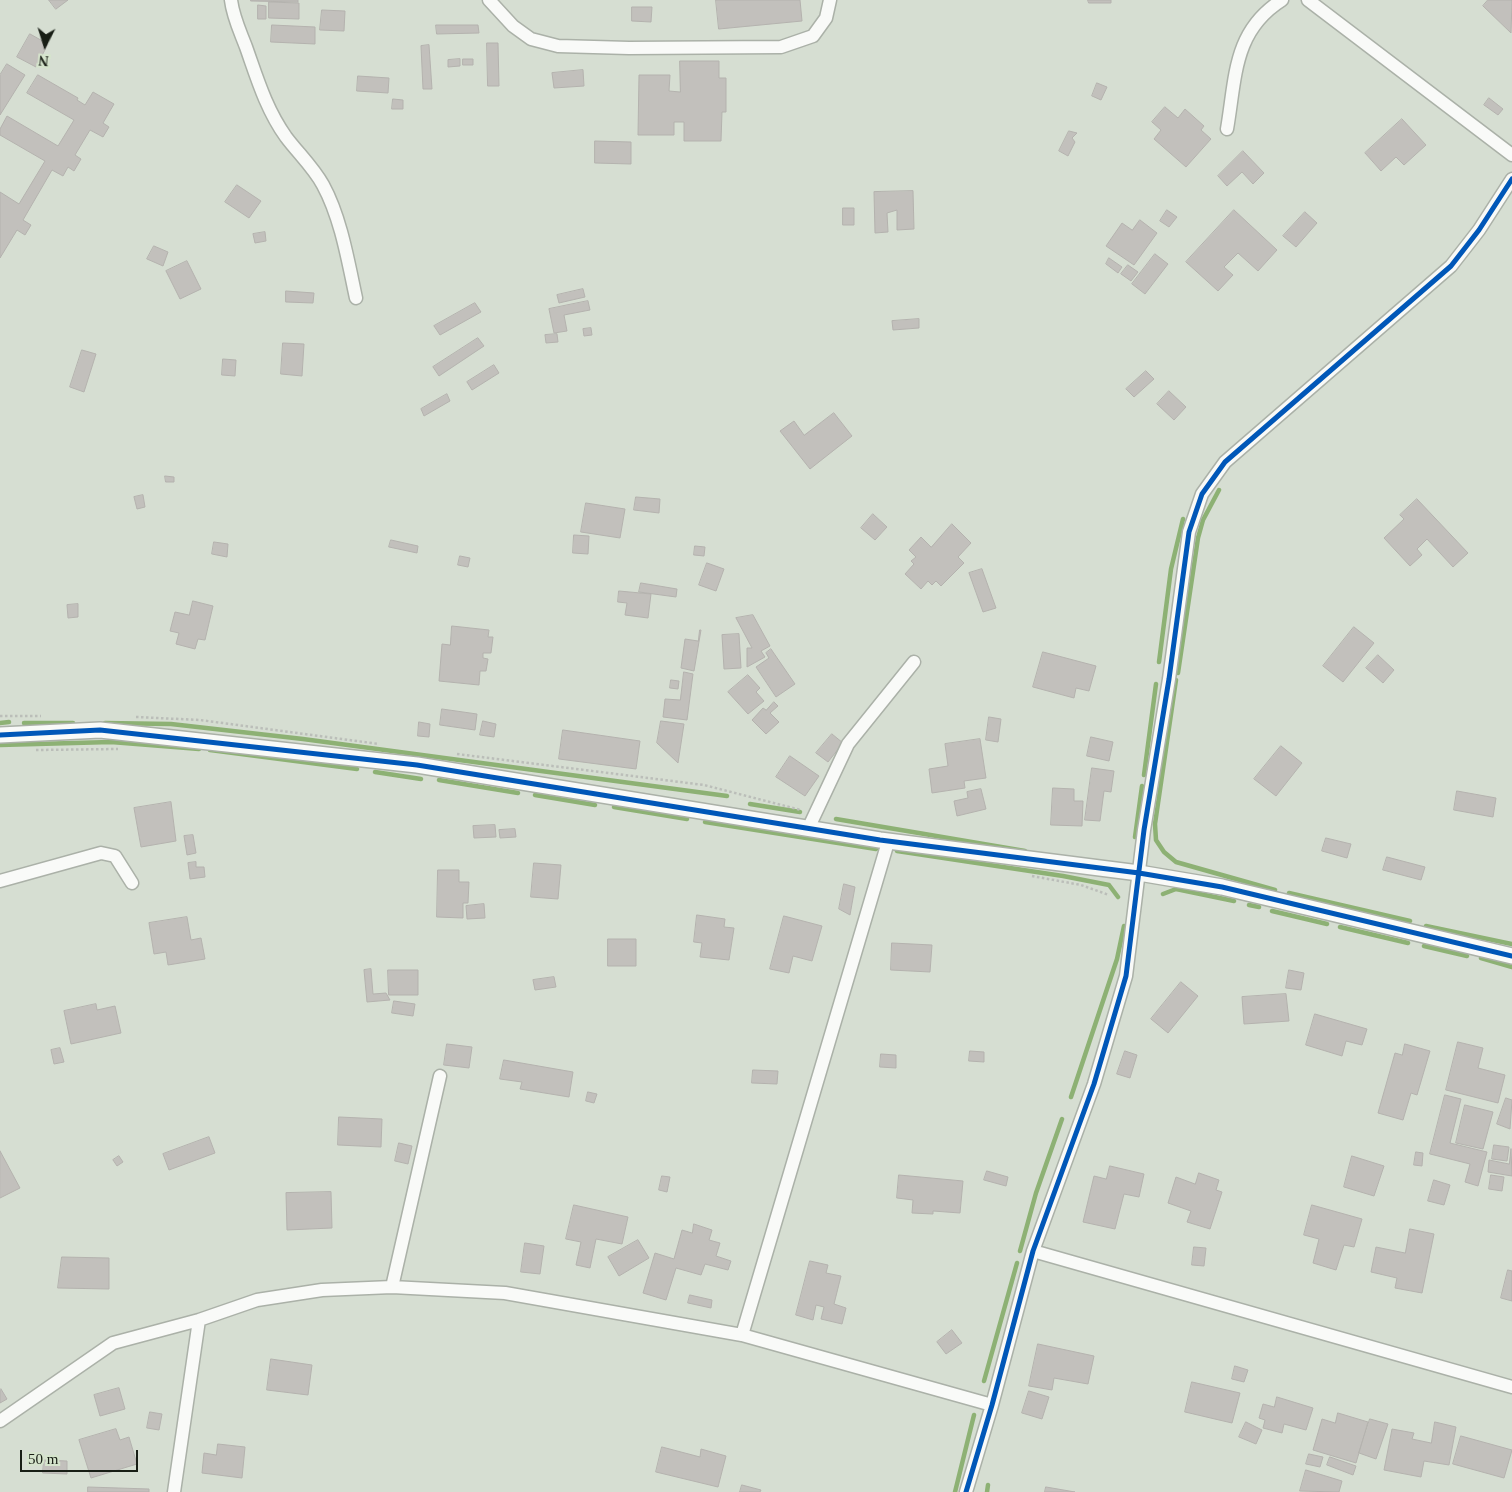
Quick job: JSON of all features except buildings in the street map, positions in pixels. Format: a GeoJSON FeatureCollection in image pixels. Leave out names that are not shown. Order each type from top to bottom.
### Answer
{"type":"FeatureCollection","features":[{"type":"Feature","properties":{"kind":"street"},"geometry":{"type":"LineString","coordinates":[[231,0],[234,17],[257,82],[272,113],[286,137],[305,158],[323,186],[346,247],[356,298]]}},
{"type":"Feature","properties":{"kind":"street"},"geometry":{"type":"LineString","coordinates":[[489,0],[513,26],[531,39],[558,46],[629,48],[781,47],[813,36],[826,18],[830,0]]}},
{"type":"Feature","properties":{"kind":"street"},"geometry":{"type":"LineString","coordinates":[[1227,129],[1241,48],[1248,33],[1273,6],[1282,0]]}},
{"type":"Feature","properties":{"kind":"street"},"geometry":{"type":"LineString","coordinates":[[1308,0],[1512,155]]}},
{"type":"Feature","properties":{"kind":"street"},"geometry":{"type":"LineString","coordinates":[[966,1492],[992,1405],[1033,1251],[1094,1084],[1126,976],[1139,873],[1189,532],[1202,494],[1225,462],[1451,266],[1479,230],[1512,179]]}},
{"type":"Feature","properties":{"kind":"street"},"geometry":{"type":"LineString","coordinates":[[808,829],[848,744],[914,662]]}},
{"type":"Feature","properties":{"kind":"street"},"geometry":{"type":"LineString","coordinates":[[0,735],[100,730],[417,765],[888,842],[1139,873],[1222,887],[1512,956]]}},
{"type":"Feature","properties":{"kind":"street"},"geometry":{"type":"LineString","coordinates":[[742,1335],[888,842]]}},
{"type":"Feature","properties":{"kind":"street"},"geometry":{"type":"LineString","coordinates":[[0,881],[102,853],[114,856],[132,883]]}},
{"type":"Feature","properties":{"kind":"street"},"geometry":{"type":"LineString","coordinates":[[392,1287],[440,1076]]}},
{"type":"Feature","properties":{"kind":"street"},"geometry":{"type":"LineString","coordinates":[[1033,1251],[1512,1387]]}},
{"type":"Feature","properties":{"kind":"street"},"geometry":{"type":"LineString","coordinates":[[0,1421],[113,1343],[199,1320],[257,1300],[322,1290],[392,1287],[506,1293],[742,1335],[992,1405]]}},
{"type":"Feature","properties":{"kind":"street"},"geometry":{"type":"LineString","coordinates":[[174,1492],[199,1320]]}},
{"type":"Feature","properties":{"kind":"path"},"geometry":{"type":"LineString","coordinates":[[29,750],[119,749]]}},
{"type":"Feature","properties":{"kind":"waterway"},"geometry":{"type":"LineString","coordinates":[[1178,673],[1198,538],[1203,520],[1219,490]]}},
{"type":"Feature","properties":{"kind":"waterway"},"geometry":{"type":"LineString","coordinates":[[1159,662],[1171,569],[1183,519]]}},
{"type":"Feature","properties":{"kind":"waterway"},"geometry":{"type":"LineString","coordinates":[[1176,680],[1155,824],[1156,840],[1164,852],[1176,862],[1275,890]]}},
{"type":"Feature","properties":{"kind":"waterway"},"geometry":{"type":"LineString","coordinates":[[1144,775],[1156,684]]}},
{"type":"Feature","properties":{"kind":"waterway"},"geometry":{"type":"LineString","coordinates":[[0,723],[9,722]]}},
{"type":"Feature","properties":{"kind":"waterway"},"geometry":{"type":"LineString","coordinates":[[24,723],[73,723]]}},
{"type":"Feature","properties":{"kind":"waterway"},"geometry":{"type":"LineString","coordinates":[[105,723],[171,724],[303,739],[727,796]]}},
{"type":"Feature","properties":{"kind":"waterway"},"geometry":{"type":"LineString","coordinates":[[0,745],[111,742],[199,749]]}},
{"type":"Feature","properties":{"kind":"waterway"},"geometry":{"type":"LineString","coordinates":[[210,750],[357,769]]}},
{"type":"Feature","properties":{"kind":"waterway"},"geometry":{"type":"LineString","coordinates":[[375,772],[421,779]]}},
{"type":"Feature","properties":{"kind":"waterway"},"geometry":{"type":"LineString","coordinates":[[439,780],[518,793]]}},
{"type":"Feature","properties":{"kind":"waterway"},"geometry":{"type":"LineString","coordinates":[[1135,837],[1142,786]]}},
{"type":"Feature","properties":{"kind":"waterway"},"geometry":{"type":"LineString","coordinates":[[535,795],[595,805]]}},
{"type":"Feature","properties":{"kind":"waterway"},"geometry":{"type":"LineString","coordinates":[[750,804],[800,812]]}},
{"type":"Feature","properties":{"kind":"waterway"},"geometry":{"type":"LineString","coordinates":[[614,807],[687,819]]}},
{"type":"Feature","properties":{"kind":"waterway"},"geometry":{"type":"LineString","coordinates":[[836,819],[1025,851]]}},
{"type":"Feature","properties":{"kind":"waterway"},"geometry":{"type":"LineString","coordinates":[[705,822],[876,849]]}},
{"type":"Feature","properties":{"kind":"waterway"},"geometry":{"type":"LineString","coordinates":[[897,851],[1063,876],[1109,885],[1118,897]]}},
{"type":"Feature","properties":{"kind":"waterway"},"geometry":{"type":"LineString","coordinates":[[1163,894],[1176,889],[1234,901]]}},
{"type":"Feature","properties":{"kind":"waterway"},"geometry":{"type":"LineString","coordinates":[[1289,893],[1410,921]]}},
{"type":"Feature","properties":{"kind":"waterway"},"geometry":{"type":"LineString","coordinates":[[1249,905],[1259,907]]}},
{"type":"Feature","properties":{"kind":"waterway"},"geometry":{"type":"LineString","coordinates":[[1272,911],[1327,924]]}},
{"type":"Feature","properties":{"kind":"waterway"},"geometry":{"type":"LineString","coordinates":[[1071,1097],[1117,959],[1124,926]]}},
{"type":"Feature","properties":{"kind":"waterway"},"geometry":{"type":"LineString","coordinates":[[1426,926],[1512,944]]}},
{"type":"Feature","properties":{"kind":"waterway"},"geometry":{"type":"LineString","coordinates":[[1340,927],[1408,943]]}},
{"type":"Feature","properties":{"kind":"waterway"},"geometry":{"type":"LineString","coordinates":[[1424,946],[1467,956]]}},
{"type":"Feature","properties":{"kind":"waterway"},"geometry":{"type":"LineString","coordinates":[[1481,958],[1512,967]]}},
{"type":"Feature","properties":{"kind":"waterway"},"geometry":{"type":"LineString","coordinates":[[1020,1251],[1036,1193],[1062,1119]]}},
{"type":"Feature","properties":{"kind":"waterway"},"geometry":{"type":"LineString","coordinates":[[984,1381],[1017,1263]]}},
{"type":"Feature","properties":{"kind":"waterway"},"geometry":{"type":"LineString","coordinates":[[955,1492],[974,1415]]}},
{"type":"Feature","properties":{"kind":"waterway"},"geometry":{"type":"LineString","coordinates":[[987,1492],[988,1485]]}},
{"type":"Feature","properties":{"kind":"cycle path"},"geometry":{"type":"LineString","coordinates":[[966,1492],[992,1405],[1033,1251],[1094,1084],[1126,976],[1144,830],[1169,679],[1189,532],[1202,494],[1225,462],[1451,266],[1479,230],[1512,179]]}},
{"type":"Feature","properties":{"kind":"cycle path"},"geometry":{"type":"LineString","coordinates":[[0,735],[100,730],[417,765],[880,840],[1139,873],[1222,887],[1512,956]]}}]}
